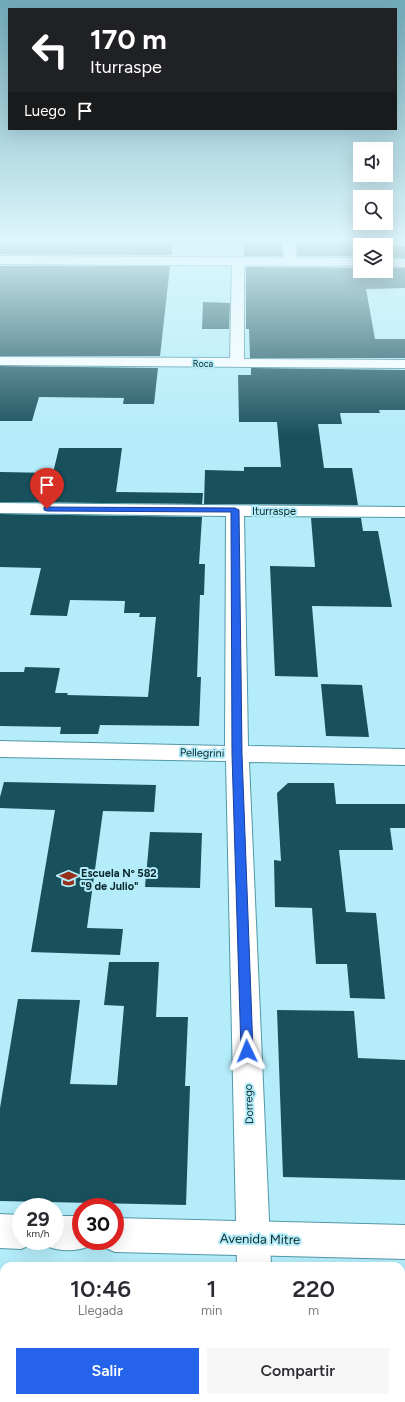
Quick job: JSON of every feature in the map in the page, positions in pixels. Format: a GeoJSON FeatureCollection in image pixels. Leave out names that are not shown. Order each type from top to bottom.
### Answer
{"type":"FeatureCollection","features":[{"type":"Feature","properties":{"kind":"street"},"geometry":{"type":"LineString","coordinates":[[237,363],[238,305]]}},
{"type":"Feature","properties":{"kind":"street","name":"Roca"},"geometry":{"type":"LineString","coordinates":[[0,361],[405,364]]}},
{"type":"Feature","properties":{"kind":"street","name":"Iturraspe"},"geometry":{"type":"LineString","coordinates":[[0,508],[405,512]]}},
{"type":"Feature","properties":{"kind":"street","name":"Dorrego"},"geometry":{"type":"LineString","coordinates":[[235,510],[237,754],[253,1252]]}},
{"type":"Feature","properties":{"kind":"street","name":"Pellegrini"},"geometry":{"type":"LineString","coordinates":[[0,749],[405,757]]}},
{"type":"Feature","properties":{"kind":"street"},"geometry":{"type":"LineString","coordinates":[[0,1231],[12,1232]]}},
{"type":"Feature","properties":{"kind":"street","name":"Avenida Mitre"},"geometry":{"type":"LineString","coordinates":[[124,1235],[253,1252],[405,1242]]}},
{"type":"Feature","properties":{"kind":"building"},"geometry":{"type":"Polygon","coordinates":[[[0,305],[166,305],[160,356],[0,356],[0,305]]]}},
{"type":"Feature","properties":{"kind":"building"},"geometry":{"type":"Polygon","coordinates":[[[203,305],[230,305],[229,329],[202,329],[203,305]]]}},
{"type":"Feature","properties":{"kind":"building"},"geometry":{"type":"Polygon","coordinates":[[[246,305],[369,305],[375,339],[405,339],[405,358],[250,358],[249,329],[246,329],[246,305]]]}},
{"type":"Feature","properties":{"kind":"building"},"geometry":{"type":"Polygon","coordinates":[[[0,366],[158,368],[154,404],[123,404],[124,398],[39,397],[32,421],[0,421],[0,366]]]}},
{"type":"Feature","properties":{"kind":"building"},"geometry":{"type":"Polygon","coordinates":[[[251,368],[405,370],[405,410],[379,410],[380,413],[340,413],[342,424],[318,424],[324,468],[352,468],[358,505],[204,504],[205,470],[244,471],[244,467],[281,467],[277,422],[239,422],[238,375],[251,375],[251,368]]]}},
{"type":"Feature","properties":{"kind":"building"},"geometry":{"type":"Polygon","coordinates":[[[59,448],[122,448],[116,492],[203,493],[202,504],[0,502],[0,472],[53,473],[59,448]]]}},
{"type":"Feature","properties":{"kind":"building"},"geometry":{"type":"Polygon","coordinates":[[[0,514],[202,517],[199,564],[205,564],[204,595],[200,595],[197,677],[201,677],[199,726],[100,725],[98,734],[60,734],[61,727],[0,726],[0,672],[24,672],[25,667],[60,668],[55,693],[68,693],[67,695],[148,697],[156,617],[139,617],[140,613],[124,613],[125,601],[70,600],[67,616],[30,615],[41,568],[0,567],[0,514]]]}},
{"type":"Feature","properties":{"kind":"building"},"geometry":{"type":"Polygon","coordinates":[[[311,518],[361,518],[363,531],[378,531],[392,607],[312,606],[318,677],[275,676],[270,566],[315,567],[311,518]]]}},
{"type":"Feature","properties":{"kind":"building"},"geometry":{"type":"Polygon","coordinates":[[[321,684],[362,685],[369,737],[326,736],[321,684]]]}},
{"type":"Feature","properties":{"kind":"building"},"geometry":{"type":"Polygon","coordinates":[[[4,782],[156,785],[154,812],[103,811],[87,928],[123,929],[120,955],[31,952],[55,810],[0,808],[0,797],[4,782]]]}},
{"type":"Feature","properties":{"kind":"building"},"geometry":{"type":"Polygon","coordinates":[[[288,783],[334,783],[336,804],[405,804],[405,828],[390,828],[393,850],[339,850],[346,912],[376,913],[385,999],[350,998],[347,964],[316,964],[312,908],[275,907],[274,860],[281,861],[277,793],[288,783]]]}},
{"type":"Feature","properties":{"kind":"building"},"geometry":{"type":"Polygon","coordinates":[[[150,832],[202,833],[200,888],[145,887],[150,832]]]}},
{"type":"Feature","properties":{"kind":"building"},"geometry":{"type":"Polygon","coordinates":[[[109,962],[159,962],[156,1017],[188,1017],[185,1086],[190,1086],[186,1205],[124,1204],[124,1198],[72,1198],[72,1203],[64,1202],[64,1198],[12,1198],[12,1201],[0,1201],[0,1108],[18,999],[80,1000],[70,1084],[117,1085],[124,1006],[104,1005],[109,962]]]}},
{"type":"Feature","properties":{"kind":"building"},"geometry":{"type":"Polygon","coordinates":[[[277,1010],[354,1011],[358,1058],[405,1060],[405,1180],[283,1177],[277,1010]]]}},
{"type":"Feature","properties":{"kind":"place","name":"Escuela Nº 582 \"9 de Julio\""},"geometry":{"type":"Point","coordinates":[68,879]}},
{"type":"Feature","properties":{"kind":"route"},"geometry":{"type":"LineString","coordinates":[[47,509],[235,510],[237,754],[247,1051]]}}]}
